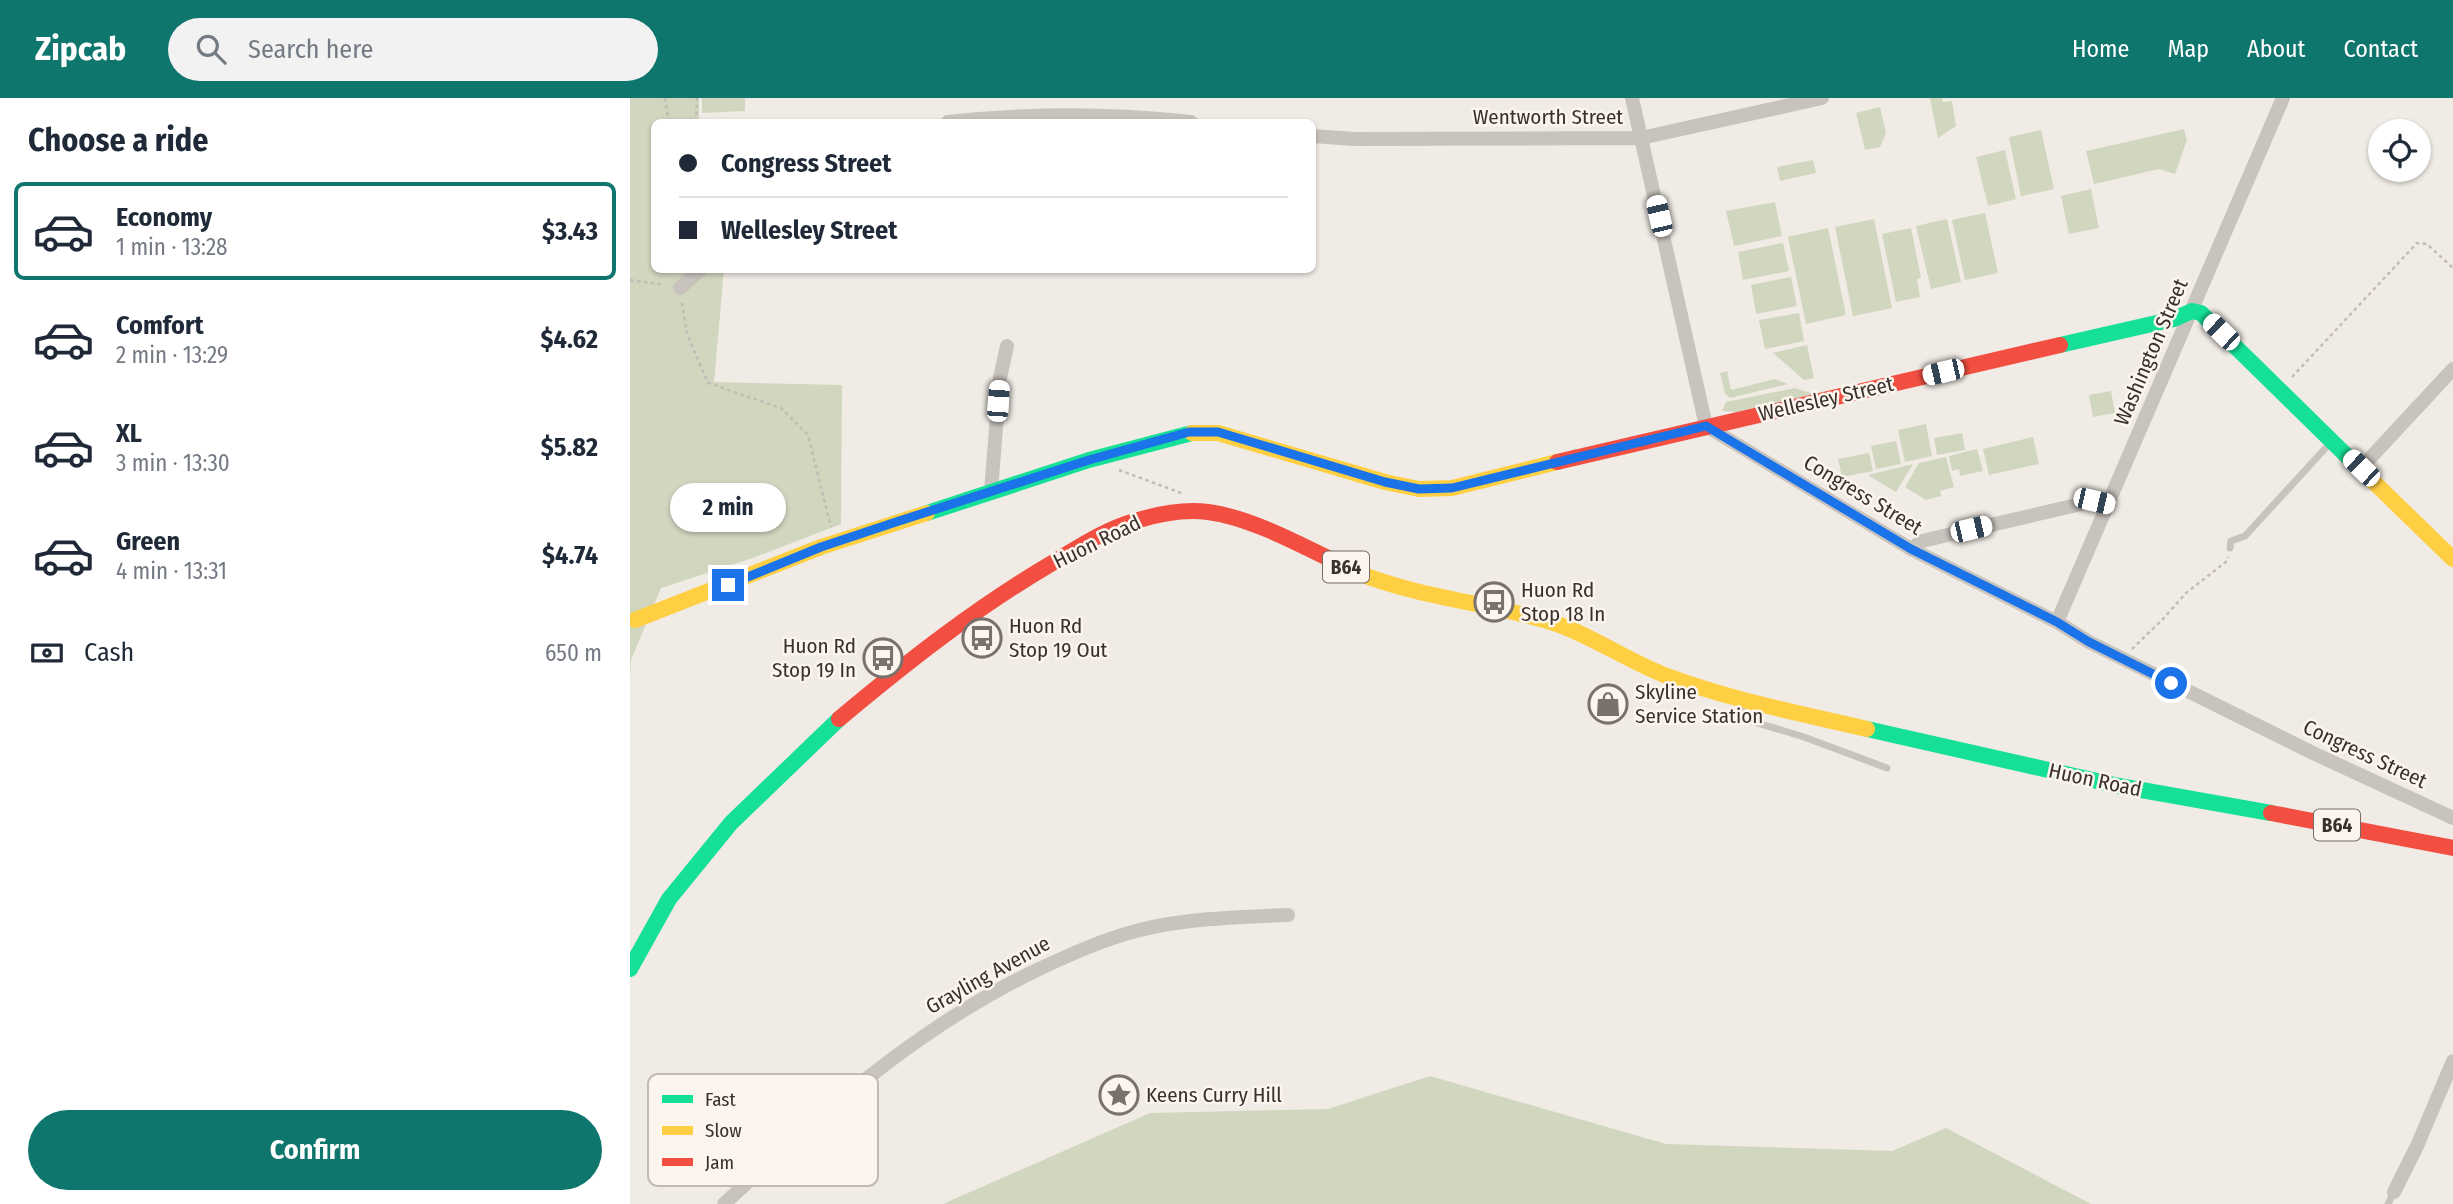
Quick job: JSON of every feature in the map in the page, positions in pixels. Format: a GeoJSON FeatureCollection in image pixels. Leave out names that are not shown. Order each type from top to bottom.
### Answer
{"type":"FeatureCollection","features":[{"type":"Feature","properties":{"kind":"main road"},"geometry":{"type":"LineString","coordinates":[[2192,311],[2201,313],[2453,559]]}},
{"type":"Feature","properties":{"kind":"main road","name":"Wellesley Street"},"geometry":{"type":"LineString","coordinates":[[635,620],[821,547],[1089,460],[1189,432],[1218,432],[1385,482],[1419,489],[1452,488],[1706,426],[2174,319],[2192,311]]}},
{"type":"Feature","properties":{"kind":"main road","name":"Huon Road"},"geometry":{"type":"LineString","coordinates":[[630,969],[669,899],[725,830],[824,732],[888,678],[957,625],[1086,543],[1133,521],[1188,511],[1208,512],[1245,522],[1363,575],[1390,584],[1551,622],[1580,633],[1665,675],[1740,699],[2119,786],[2368,830],[2453,848]]}},
{"type":"Feature","properties":{"kind":"street"},"geometry":{"type":"LineString","coordinates":[[1632,98],[1706,426]]}},
{"type":"Feature","properties":{"kind":"street","name":"Wentworth Street"},"geometry":{"type":"LineString","coordinates":[[1316,136],[1355,139],[1641,138],[1822,98]]}},
{"type":"Feature","properties":{"kind":"street","name":"Washington Street"},"geometry":{"type":"LineString","coordinates":[[2057,622],[2283,98]]}},
{"type":"Feature","properties":{"kind":"street"},"geometry":{"type":"LineString","coordinates":[[1022,119],[1061,115],[1158,119]]}},
{"type":"Feature","properties":{"kind":"street"},"geometry":{"type":"LineString","coordinates":[[680,288],[697,273]]}},
{"type":"Feature","properties":{"kind":"street"},"geometry":{"type":"LineString","coordinates":[[991,491],[1000,378],[1007,346]]}},
{"type":"Feature","properties":{"kind":"street"},"geometry":{"type":"LineString","coordinates":[[2361,468],[2453,369]]}},
{"type":"Feature","properties":{"kind":"street","name":"Congress Street"},"geometry":{"type":"LineString","coordinates":[[1706,426],[1911,549],[2057,622],[2123,659],[2313,753],[2453,818]]}},
{"type":"Feature","properties":{"kind":"street"},"geometry":{"type":"LineString","coordinates":[[1911,549],[1922,541],[2094,501],[2109,504]]}},
{"type":"Feature","properties":{"kind":"street","name":"Grayling Avenue"},"geometry":{"type":"LineString","coordinates":[[871,1074],[966,1007],[1104,940],[1143,929],[1189,922],[1288,915]]}},
{"type":"Feature","properties":{"kind":"street"},"geometry":{"type":"LineString","coordinates":[[2391,1198],[2453,1062]]}},
{"type":"Feature","properties":{"kind":"street","name":"Grayling Avenue"},"geometry":{"type":"LineString","coordinates":[[724,1204],[743,1186]]}},
{"type":"Feature","properties":{"kind":"lane"},"geometry":{"type":"LineString","coordinates":[[2231,548],[2231,541],[2245,536],[2332,440]]}},
{"type":"Feature","properties":{"kind":"lane"},"geometry":{"type":"LineString","coordinates":[[1740,699],[1743,715],[1751,721],[1804,737],[1887,768]]}},
{"type":"Feature","properties":{"kind":"path"},"geometry":{"type":"LineString","coordinates":[[665,98],[668,119]]}},
{"type":"Feature","properties":{"kind":"path"},"geometry":{"type":"LineString","coordinates":[[696,98],[696,119]]}},
{"type":"Feature","properties":{"kind":"path"},"geometry":{"type":"LineString","coordinates":[[2280,390],[2417,243],[2427,244],[2453,268]]}},
{"type":"Feature","properties":{"kind":"path"},"geometry":{"type":"LineString","coordinates":[[630,280],[680,288],[687,334],[708,383],[781,408],[808,435],[828,519]]}},
{"type":"Feature","properties":{"kind":"path"},"geometry":{"type":"LineString","coordinates":[[1089,460],[1184,492],[1188,511]]}},
{"type":"Feature","properties":{"kind":"path"},"geometry":{"type":"LineString","coordinates":[[2123,659],[2186,593],[2227,561],[2231,548]]}},
{"type":"Feature","properties":{"kind":"green space"},"geometry":{"type":"Polygon","coordinates":[[[630,98],[699,98],[699,119],[651,119],[651,273],[724,273],[714,382],[842,385],[841,524],[750,559],[661,588],[631,660],[630,675],[630,98]]]}},
{"type":"Feature","properties":{"kind":"green space"},"geometry":{"type":"Polygon","coordinates":[[[702,98],[745,98],[745,111],[702,113],[702,98]]]}},
{"type":"Feature","properties":{"kind":"green space"},"geometry":{"type":"Polygon","coordinates":[[[1930,98],[1942,98],[1943,102],[1952,101],[1956,126],[1938,138],[1930,98]]]}},
{"type":"Feature","properties":{"kind":"green space"},"geometry":{"type":"Polygon","coordinates":[[[1880,107],[1886,133],[1880,147],[1865,150],[1856,113],[1880,107]]]}},
{"type":"Feature","properties":{"kind":"green space"},"geometry":{"type":"Polygon","coordinates":[[[2184,129],[2187,140],[2175,174],[2159,169],[2094,184],[2086,151],[2184,129]]]}},
{"type":"Feature","properties":{"kind":"green space"},"geometry":{"type":"Polygon","coordinates":[[[2041,130],[2054,189],[2021,196],[2009,137],[2041,130]]]}},
{"type":"Feature","properties":{"kind":"green space"},"geometry":{"type":"Polygon","coordinates":[[[2005,150],[2016,199],[1988,206],[1976,157],[2005,150]]]}},
{"type":"Feature","properties":{"kind":"green space"},"geometry":{"type":"Polygon","coordinates":[[[1813,160],[1816,173],[1780,181],[1777,167],[1813,160]]]}},
{"type":"Feature","properties":{"kind":"green space"},"geometry":{"type":"Polygon","coordinates":[[[2091,189],[2099,228],[2069,234],[2061,196],[2091,189]]]}},
{"type":"Feature","properties":{"kind":"green space"},"geometry":{"type":"Polygon","coordinates":[[[1775,202],[1782,236],[1734,246],[1726,211],[1775,202]]]}},
{"type":"Feature","properties":{"kind":"green space"},"geometry":{"type":"Polygon","coordinates":[[[1985,213],[1998,273],[1965,280],[1952,220],[1985,213]]]}},
{"type":"Feature","properties":{"kind":"green space"},"geometry":{"type":"Polygon","coordinates":[[[1874,219],[1892,308],[1853,316],[1835,227],[1874,219]]]}},
{"type":"Feature","properties":{"kind":"green space"},"geometry":{"type":"Polygon","coordinates":[[[1947,219],[1961,282],[1931,289],[1916,226],[1947,219]]]}},
{"type":"Feature","properties":{"kind":"green space"},"geometry":{"type":"Polygon","coordinates":[[[1828,228],[1846,315],[1806,324],[1788,237],[1828,228]]]}},
{"type":"Feature","properties":{"kind":"green space"},"geometry":{"type":"Polygon","coordinates":[[[1911,228],[1921,278],[1917,279],[1920,297],[1896,302],[1882,234],[1911,228]]]}},
{"type":"Feature","properties":{"kind":"green space"},"geometry":{"type":"Polygon","coordinates":[[[1783,243],[1789,271],[1743,280],[1738,252],[1783,243]]]}},
{"type":"Feature","properties":{"kind":"green space"},"geometry":{"type":"Polygon","coordinates":[[[1791,277],[1797,306],[1756,314],[1751,285],[1791,277]]]}},
{"type":"Feature","properties":{"kind":"green space"},"geometry":{"type":"Polygon","coordinates":[[[1799,313],[1804,341],[1765,349],[1759,320],[1799,313]]]}},
{"type":"Feature","properties":{"kind":"green space"},"geometry":{"type":"Polygon","coordinates":[[[1807,345],[1814,378],[1804,380],[1773,353],[1807,345]]]}},
{"type":"Feature","properties":{"kind":"green space"},"geometry":{"type":"Polygon","coordinates":[[[1727,371],[1731,390],[1775,379],[1788,384],[1730,398],[1725,394],[1720,373],[1727,371]]]}},
{"type":"Feature","properties":{"kind":"green space"},"geometry":{"type":"Polygon","coordinates":[[[1795,388],[1814,394],[1737,412],[1722,411],[1726,402],[1795,388]]]}},
{"type":"Feature","properties":{"kind":"green space"},"geometry":{"type":"Polygon","coordinates":[[[2111,391],[2115,413],[2093,417],[2089,395],[2111,391]]]}},
{"type":"Feature","properties":{"kind":"green space"},"geometry":{"type":"Polygon","coordinates":[[[1926,424],[1932,456],[1905,462],[1898,430],[1926,424]]]}},
{"type":"Feature","properties":{"kind":"green space"},"geometry":{"type":"Polygon","coordinates":[[[1962,433],[1965,450],[1937,455],[1934,438],[1962,433]]]}},
{"type":"Feature","properties":{"kind":"green space"},"geometry":{"type":"Polygon","coordinates":[[[2033,437],[2039,464],[1989,475],[1983,449],[2033,437]]]}},
{"type":"Feature","properties":{"kind":"green space"},"geometry":{"type":"Polygon","coordinates":[[[1896,441],[1901,464],[1876,469],[1871,446],[1896,441]]]}},
{"type":"Feature","properties":{"kind":"green space"},"geometry":{"type":"Polygon","coordinates":[[[1977,449],[1983,471],[1960,476],[1959,469],[1952,471],[1949,456],[1977,449]]]}},
{"type":"Feature","properties":{"kind":"green space"},"geometry":{"type":"Polygon","coordinates":[[[1869,453],[1873,471],[1842,477],[1838,459],[1869,453]]]}},
{"type":"Feature","properties":{"kind":"green space"},"geometry":{"type":"Polygon","coordinates":[[[1946,457],[1954,487],[1940,491],[1941,496],[1926,500],[1905,487],[1919,463],[1946,457]]]}},
{"type":"Feature","properties":{"kind":"green space"},"geometry":{"type":"Polygon","coordinates":[[[1913,464],[1896,492],[1868,475],[1913,464]]]}},
{"type":"Feature","properties":{"kind":"green space"},"geometry":{"type":"Polygon","coordinates":[[[1430,1076],[1666,1144],[1892,1151],[1946,1128],[2091,1204],[943,1204],[1150,1113],[1328,1109],[1430,1076]]]}},
{"type":"Feature","properties":{"kind":"traffic: fast"},"geometry":{"type":"LineString","coordinates":[[2060,345],[2174,319],[2192,311],[2201,313],[2351,460]]}},
{"type":"Feature","properties":{"kind":"traffic: fast"},"geometry":{"type":"LineString","coordinates":[[927,513],[1089,460],[1192,433]]}},
{"type":"Feature","properties":{"kind":"traffic: fast"},"geometry":{"type":"LineString","coordinates":[[630,969],[669,899],[731,823],[839,719]]}},
{"type":"Feature","properties":{"kind":"traffic: fast"},"geometry":{"type":"LineString","coordinates":[[1867,729],[2119,786],[2271,813]]}},
{"type":"Feature","properties":{"kind":"traffic: slow"},"geometry":{"type":"LineString","coordinates":[[1192,433],[1218,433],[1385,482],[1419,489],[1452,488],[1557,462]]}},
{"type":"Feature","properties":{"kind":"traffic: slow"},"geometry":{"type":"LineString","coordinates":[[2351,460],[2453,559]]}},
{"type":"Feature","properties":{"kind":"traffic: slow"},"geometry":{"type":"LineString","coordinates":[[635,620],[821,547],[927,513]]}},
{"type":"Feature","properties":{"kind":"traffic: slow"},"geometry":{"type":"LineString","coordinates":[[1361,574],[1408,589],[1551,622],[1652,670],[1691,685],[1766,706],[1867,729]]}},
{"type":"Feature","properties":{"kind":"traffic: jam"},"geometry":{"type":"LineString","coordinates":[[1557,462],[2060,345]]}},
{"type":"Feature","properties":{"kind":"traffic: jam"},"geometry":{"type":"LineString","coordinates":[[839,719],[970,616],[1025,579],[1093,539],[1144,518],[1190,511],[1227,516],[1266,529],[1361,574]]}},
{"type":"Feature","properties":{"kind":"traffic: jam"},"geometry":{"type":"LineString","coordinates":[[2271,813],[2453,848]]}},
{"type":"Feature","properties":{"kind":"place","name":"Huon Rd Stop 18 In"},"geometry":{"type":"Point","coordinates":[1494,602]}},
{"type":"Feature","properties":{"kind":"place","name":"Huon Rd Stop 19 Out"},"geometry":{"type":"Point","coordinates":[982,638]}},
{"type":"Feature","properties":{"kind":"place","name":"Huon Rd Stop 19 In"},"geometry":{"type":"Point","coordinates":[883,658]}},
{"type":"Feature","properties":{"kind":"place","name":"Skyline Service Station"},"geometry":{"type":"Point","coordinates":[1608,704]}},
{"type":"Feature","properties":{"kind":"place","name":"Keens Curry Hill"},"geometry":{"type":"Point","coordinates":[1119,1095]}},
{"type":"Feature","properties":{"kind":"route"},"geometry":{"type":"LineString","coordinates":[[728,585],[821,547],[899,521],[1089,460],[1189,432],[1218,432],[1385,482],[1419,489],[1452,488],[1706,426],[1911,549],[2171,683]]}}]}
